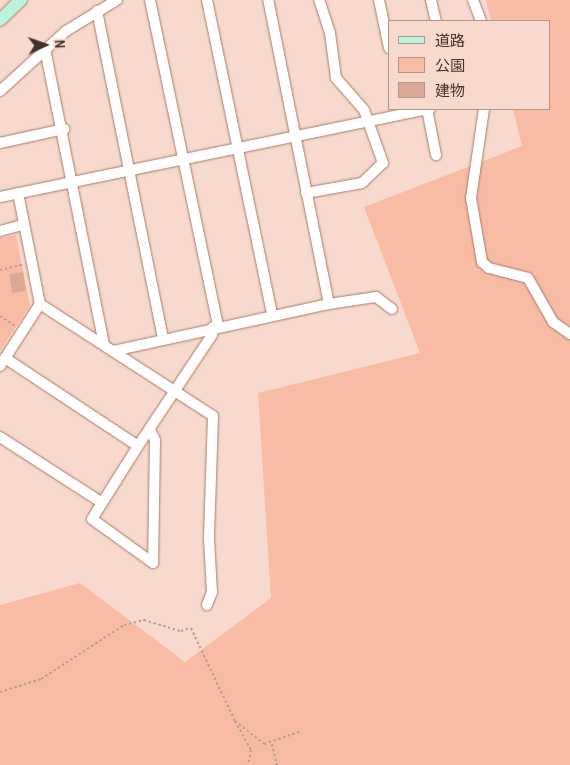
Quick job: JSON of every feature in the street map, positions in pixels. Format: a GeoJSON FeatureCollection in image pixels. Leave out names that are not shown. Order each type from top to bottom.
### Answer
{"type":"FeatureCollection","features":[{"type":"Feature","properties":{"kind":"main road"},"geometry":{"type":"LineString","coordinates":[[0,20],[21,0]]}},
{"type":"Feature","properties":{"kind":"street"},"geometry":{"type":"LineString","coordinates":[[0,91],[46,50],[97,11],[117,0]]}},
{"type":"Feature","properties":{"kind":"street"},"geometry":{"type":"LineString","coordinates":[[150,0],[216,326],[101,502],[92,519],[153,563],[156,440],[150,429]]}},
{"type":"Feature","properties":{"kind":"street"},"geometry":{"type":"LineString","coordinates":[[207,0],[272,314]]}},
{"type":"Feature","properties":{"kind":"street"},"geometry":{"type":"LineString","coordinates":[[268,0],[329,304]]}},
{"type":"Feature","properties":{"kind":"street"},"geometry":{"type":"LineString","coordinates":[[306,193],[362,183],[383,163],[369,121],[336,78],[330,33],[319,0]]}},
{"type":"Feature","properties":{"kind":"street"},"geometry":{"type":"LineString","coordinates":[[379,0],[388,43]]}},
{"type":"Feature","properties":{"kind":"street"},"geometry":{"type":"LineString","coordinates":[[432,0],[436,20]]}},
{"type":"Feature","properties":{"kind":"street"},"geometry":{"type":"LineString","coordinates":[[473,0],[481,20]]}},
{"type":"Feature","properties":{"kind":"street"},"geometry":{"type":"LineString","coordinates":[[97,11],[164,337]]}},
{"type":"Feature","properties":{"kind":"street"},"geometry":{"type":"LineString","coordinates":[[46,50],[75,181],[104,344]]}},
{"type":"Feature","properties":{"kind":"street"},"geometry":{"type":"LineString","coordinates":[[0,197],[369,121],[402,111],[416,110]]}},
{"type":"Feature","properties":{"kind":"street"},"geometry":{"type":"LineString","coordinates":[[429,110],[436,155]]}},
{"type":"Feature","properties":{"kind":"street"},"geometry":{"type":"LineString","coordinates":[[484,110],[471,198],[482,262],[489,268],[528,278],[553,322],[570,334]]}},
{"type":"Feature","properties":{"kind":"street"},"geometry":{"type":"LineString","coordinates":[[0,143],[64,130]]}},
{"type":"Feature","properties":{"kind":"street"},"geometry":{"type":"LineString","coordinates":[[18,193],[40,304],[3,362],[138,446]]}},
{"type":"Feature","properties":{"kind":"street"},"geometry":{"type":"LineString","coordinates":[[0,231],[23,225]]}},
{"type":"Feature","properties":{"kind":"street"},"geometry":{"type":"LineString","coordinates":[[113,351],[164,337],[329,304],[376,297],[392,309]]}},
{"type":"Feature","properties":{"kind":"street"},"geometry":{"type":"LineString","coordinates":[[40,304],[213,416],[209,539],[212,592],[207,605]]}},
{"type":"Feature","properties":{"kind":"street"},"geometry":{"type":"LineString","coordinates":[[0,437],[101,502]]}},
{"type":"Feature","properties":{"kind":"path"},"geometry":{"type":"LineString","coordinates":[[0,270],[31,263]]}},
{"type":"Feature","properties":{"kind":"path"},"geometry":{"type":"LineString","coordinates":[[0,316],[23,331]]}},
{"type":"Feature","properties":{"kind":"path"},"geometry":{"type":"LineString","coordinates":[[0,692],[41,679],[124,625],[144,620],[181,631],[191,628],[196,634],[235,721],[251,750],[248,765]]}},
{"type":"Feature","properties":{"kind":"path"},"geometry":{"type":"LineString","coordinates":[[235,721],[264,744],[272,744],[301,731]]}},
{"type":"Feature","properties":{"kind":"path"},"geometry":{"type":"LineString","coordinates":[[272,744],[277,765]]}},
{"type":"Feature","properties":{"kind":"green space"},"geometry":{"type":"Polygon","coordinates":[[[486,0],[570,0],[570,765],[0,765],[0,605],[80,583],[185,662],[271,598],[258,393],[420,353],[364,207],[522,146],[513,110],[550,110],[550,20],[491,20],[486,0]]]}},
{"type":"Feature","properties":{"kind":"green space"},"geometry":{"type":"Polygon","coordinates":[[[16,235],[30,306],[0,351],[0,238],[16,235]]]}},
{"type":"Feature","properties":{"kind":"building"},"geometry":{"type":"Polygon","coordinates":[[[23,272],[26,291],[12,293],[9,274],[23,272]]]}}]}
